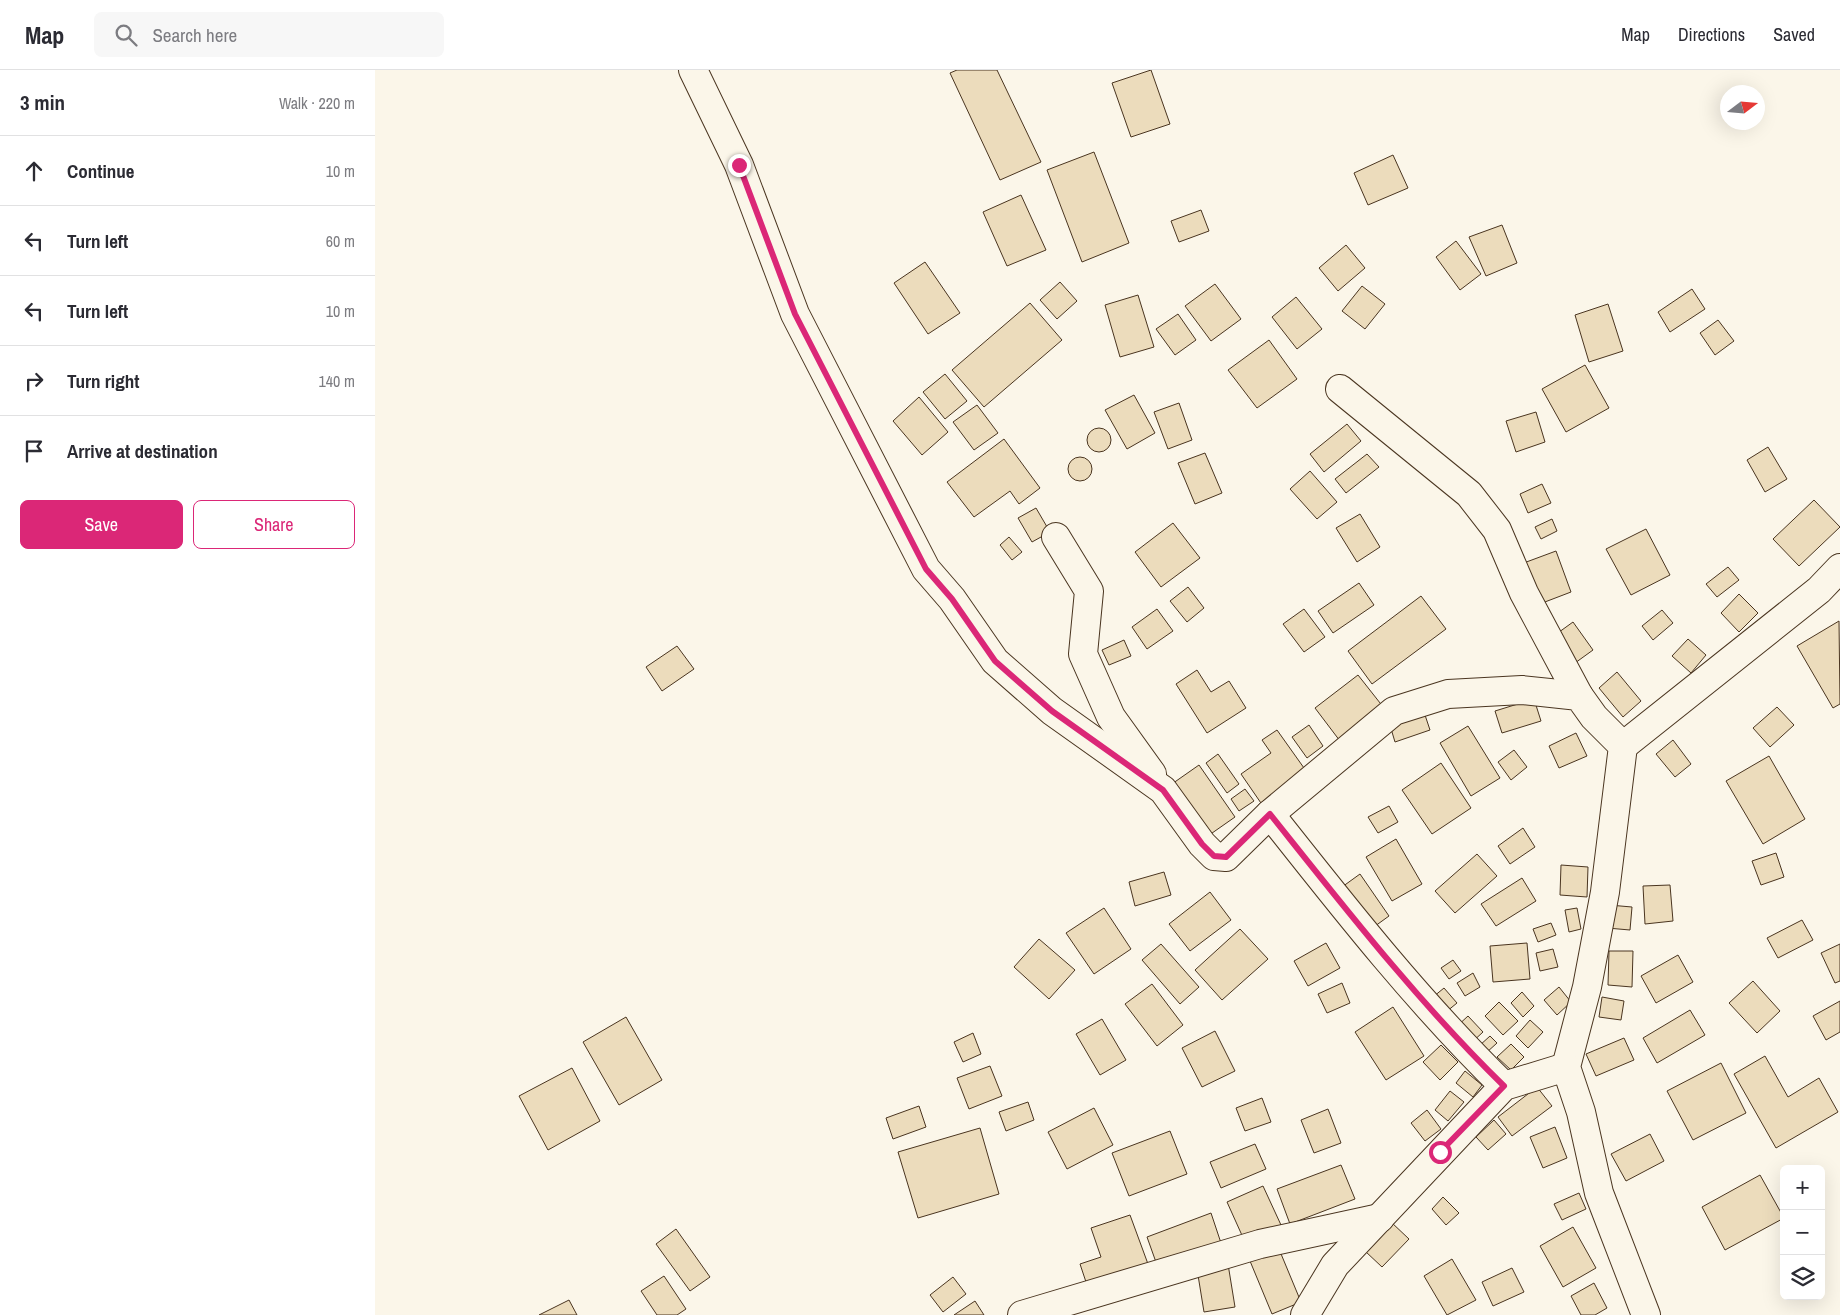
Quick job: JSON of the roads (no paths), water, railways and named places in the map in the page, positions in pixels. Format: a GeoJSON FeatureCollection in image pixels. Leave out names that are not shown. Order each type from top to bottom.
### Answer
{"type":"FeatureCollection","features":[{"type":"Feature","properties":{"kind":"street"},"geometry":{"type":"LineString","coordinates":[[693,70],[739,165],[795,314],[926,569],[952,599],[995,661],[1052,711],[1163,790]]}},
{"type":"Feature","properties":{"kind":"street"},"geometry":{"type":"LineString","coordinates":[[1340,389],[1469,494],[1497,530],[1524,593],[1579,696],[1594,717],[1623,746]]}},
{"type":"Feature","properties":{"kind":"street"},"geometry":{"type":"LineString","coordinates":[[1056,537],[1089,591],[1083,654],[1111,717],[1196,837],[1219,858],[1226,857],[1270,814],[1394,711],[1448,694],[1522,690],[1579,696]]}},
{"type":"Feature","properties":{"kind":"street"},"geometry":{"type":"LineString","coordinates":[[1646,1315],[1599,1193],[1581,1112],[1566,1067],[1587,987],[1605,892],[1623,746],[1819,590],[1840,568]]}},
{"type":"Feature","properties":{"kind":"street"},"geometry":{"type":"LineString","coordinates":[[1270,814],[1376,949],[1452,1036],[1504,1086]]}},
{"type":"Feature","properties":{"kind":"street"},"geometry":{"type":"LineString","coordinates":[[1305,1315],[1335,1265],[1504,1086],[1566,1067]]}},
{"type":"Feature","properties":{"kind":"street"},"geometry":{"type":"LineString","coordinates":[[1022,1315],[1260,1244],[1380,1218]]}}]}
